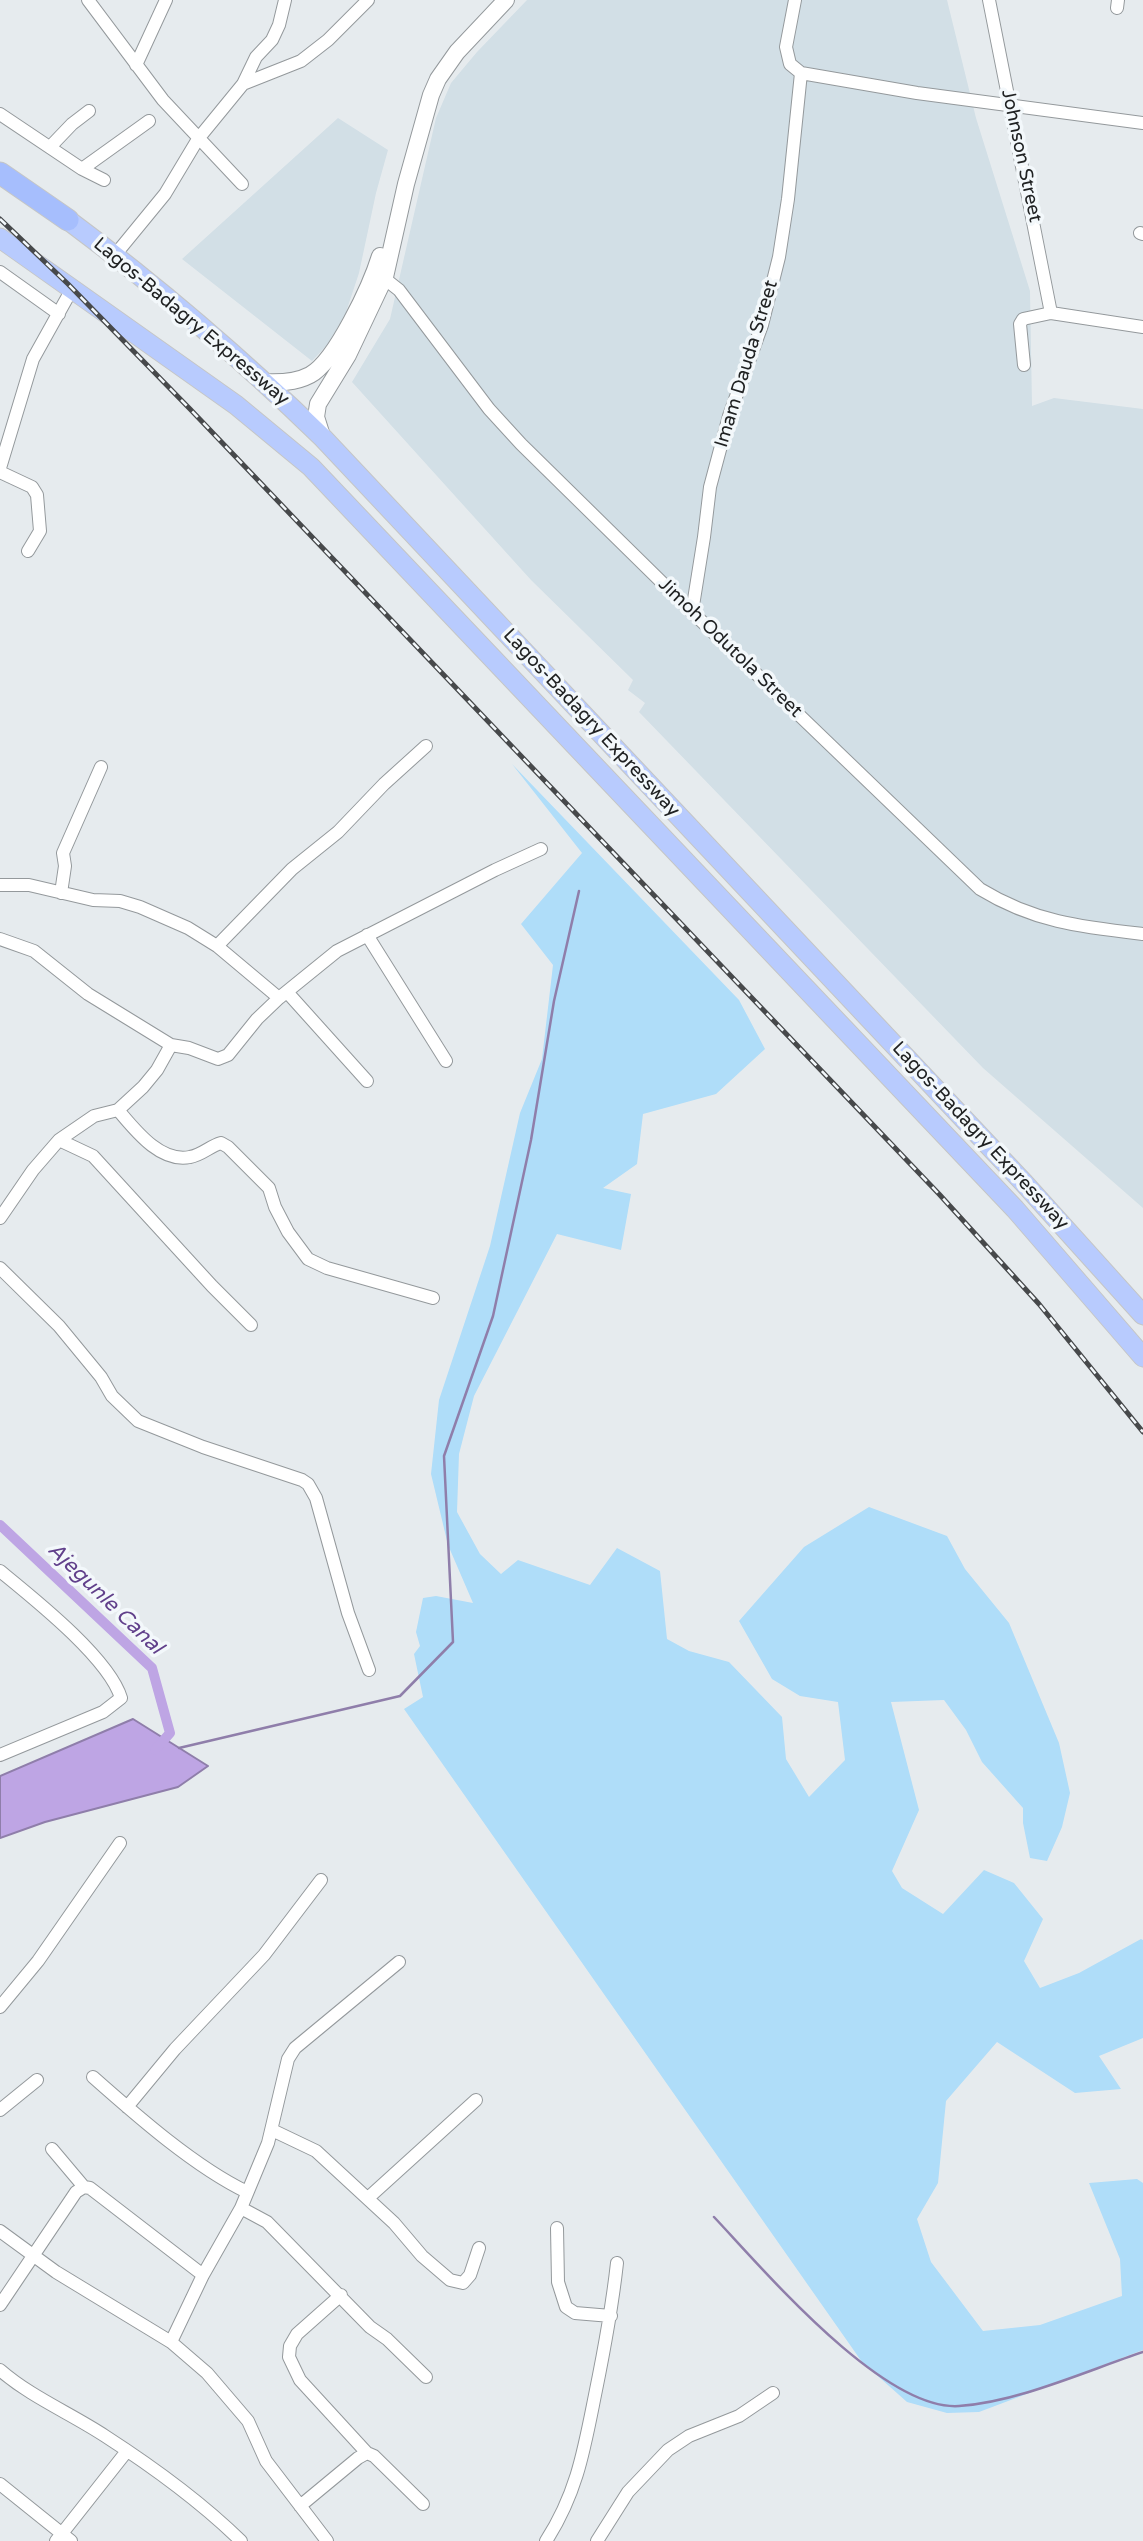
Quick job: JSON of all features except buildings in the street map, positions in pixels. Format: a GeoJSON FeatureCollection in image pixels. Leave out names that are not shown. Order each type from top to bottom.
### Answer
{"type":"FeatureCollection","features":[{"type":"Feature","properties":{"kind":"highway","name":"Lagos-Badagry Expressway"},"geometry":{"type":"LineString","coordinates":[[0,173],[68,220],[156,288],[323,438],[1024,1183],[1143,1315]]}},
{"type":"Feature","properties":{"kind":"highway","name":"Lagos-Badagry Expressway"},"geometry":{"type":"LineString","coordinates":[[0,238],[236,405],[311,467],[1015,1209],[1143,1357]]}},
{"type":"Feature","properties":{"kind":"main road"},"geometry":{"type":"LineString","coordinates":[[262,382],[298,380],[320,368],[380,275],[410,135],[431,75],[494,0]]}},
{"type":"Feature","properties":{"kind":"main road"},"geometry":{"type":"LineString","coordinates":[[323,438],[316,417],[318,404],[348,355],[380,275],[431,95],[438,79],[457,52],[506,0]]}},
{"type":"Feature","properties":{"kind":"street"},"geometry":{"type":"LineString","coordinates":[[88,0],[136,65],[198,139],[242,184]]}},
{"type":"Feature","properties":{"kind":"street"},"geometry":{"type":"LineString","coordinates":[[136,65],[166,0]]}},
{"type":"Feature","properties":{"kind":"street"},"geometry":{"type":"LineString","coordinates":[[115,255],[165,194],[198,139],[243,84],[256,57],[272,40],[285,0]]}},
{"type":"Feature","properties":{"kind":"street"},"geometry":{"type":"LineString","coordinates":[[243,84],[301,61],[336,33],[368,0]]}},
{"type":"Feature","properties":{"kind":"street"},"geometry":{"type":"LineString","coordinates":[[795,0],[786,47],[790,64],[801,73],[1010,106],[1143,123]]}},
{"type":"Feature","properties":{"kind":"street","name":"Johnson Street"},"geometry":{"type":"LineString","coordinates":[[989,0],[1051,313]]}},
{"type":"Feature","properties":{"kind":"street","name":"Imam Dauda Street"},"geometry":{"type":"LineString","coordinates":[[692,612],[710,487],[729,416],[762,325],[779,257],[789,199],[801,73]]}},
{"type":"Feature","properties":{"kind":"street"},"geometry":{"type":"LineString","coordinates":[[50,147],[89,111]]}},
{"type":"Feature","properties":{"kind":"street"},"geometry":{"type":"LineString","coordinates":[[0,114],[82,169],[104,180]]}},
{"type":"Feature","properties":{"kind":"street"},"geometry":{"type":"LineString","coordinates":[[82,169],[149,121]]}},
{"type":"Feature","properties":{"kind":"street"},"geometry":{"type":"LineString","coordinates":[[0,272],[59,314]]}},
{"type":"Feature","properties":{"kind":"street","name":"Jimoh Odutola Street"},"geometry":{"type":"LineString","coordinates":[[380,275],[399,290],[489,409],[521,444],[980,889],[1021,912],[1069,925],[1143,934]]}},
{"type":"Feature","properties":{"kind":"street"},"geometry":{"type":"LineString","coordinates":[[28,551],[40,531],[37,495],[32,487],[0,470],[33,359],[72,289]]}},
{"type":"Feature","properties":{"kind":"street"},"geometry":{"type":"LineString","coordinates":[[1024,365],[1020,324],[1023,319],[1051,313],[1143,327]]}},
{"type":"Feature","properties":{"kind":"street"},"geometry":{"type":"LineString","coordinates":[[217,946],[292,869],[338,832],[384,784],[426,746]]}},
{"type":"Feature","properties":{"kind":"street"},"geometry":{"type":"LineString","coordinates":[[61,892],[65,866],[63,853],[101,766]]}},
{"type":"Feature","properties":{"kind":"street"},"geometry":{"type":"LineString","coordinates":[[2,943],[34,951],[88,994],[171,1045],[189,1048],[218,1059],[228,1055],[257,1019],[337,951],[541,849]]}},
{"type":"Feature","properties":{"kind":"street"},"geometry":{"type":"LineString","coordinates":[[0,885],[29,885],[93,900],[120,901],[188,928],[283,995],[367,1081]]}},
{"type":"Feature","properties":{"kind":"street"},"geometry":{"type":"LineString","coordinates":[[367,935],[446,1061]]}},
{"type":"Feature","properties":{"kind":"street"},"geometry":{"type":"LineString","coordinates":[[0,1218],[33,1170],[59,1140],[94,1116],[118,1110],[157,1070],[171,1045]]}},
{"type":"Feature","properties":{"kind":"street"},"geometry":{"type":"LineString","coordinates":[[118,1110],[139,1135],[172,1157],[190,1157],[221,1143],[228,1147],[269,1188],[288,1232],[308,1259],[327,1268],[433,1298]]}},
{"type":"Feature","properties":{"kind":"street"},"geometry":{"type":"LineString","coordinates":[[59,1140],[93,1156],[178,1250],[251,1325]]}},
{"type":"Feature","properties":{"kind":"street"},"geometry":{"type":"LineString","coordinates":[[0,1268],[59,1326],[102,1377],[112,1396],[138,1420],[182,1439],[308,1484],[316,1498],[348,1613],[369,1670]]}},
{"type":"Feature","properties":{"kind":"street"},"geometry":{"type":"LineString","coordinates":[[0,1755],[103,1712],[121,1698],[119,1690],[76,1637],[3,1577]]}},
{"type":"Feature","properties":{"kind":"street"},"geometry":{"type":"LineString","coordinates":[[0,2007],[37,1961],[120,1843]]}},
{"type":"Feature","properties":{"kind":"street"},"geometry":{"type":"LineString","coordinates":[[127,2107],[175,2049],[264,1955],[321,1880]]}},
{"type":"Feature","properties":{"kind":"street"},"geometry":{"type":"LineString","coordinates":[[171,2342],[203,2275],[241,2208],[272,2130],[288,2059],[295,2048],[398,1962]]}},
{"type":"Feature","properties":{"kind":"street"},"geometry":{"type":"LineString","coordinates":[[93,2077],[127,2107],[217,2175],[247,2192]]}},
{"type":"Feature","properties":{"kind":"street"},"geometry":{"type":"LineString","coordinates":[[0,2110],[37,2080]]}},
{"type":"Feature","properties":{"kind":"street"},"geometry":{"type":"LineString","coordinates":[[368,2198],[475,2100]]}},
{"type":"Feature","properties":{"kind":"street"},"geometry":{"type":"LineString","coordinates":[[272,2130],[316,2151],[368,2198],[422,2256],[450,2280],[463,2283],[470,2275],[479,2248]]}},
{"type":"Feature","properties":{"kind":"street"},"geometry":{"type":"LineString","coordinates":[[52,2149],[84,2187],[90,2188],[203,2275]]}},
{"type":"Feature","properties":{"kind":"street"},"geometry":{"type":"LineString","coordinates":[[0,2305],[76,2192],[84,2187]]}},
{"type":"Feature","properties":{"kind":"street"},"geometry":{"type":"LineString","coordinates":[[241,2208],[267,2222],[370,2327],[387,2339],[426,2377]]}},
{"type":"Feature","properties":{"kind":"street"},"geometry":{"type":"LineString","coordinates":[[557,2228],[558,2282],[566,2307],[575,2313],[611,2316]]}},
{"type":"Feature","properties":{"kind":"street"},"geometry":{"type":"LineString","coordinates":[[0,2231],[34,2256],[171,2342],[207,2372],[247,2421],[266,2461],[327,2541]]}},
{"type":"Feature","properties":{"kind":"street"},"geometry":{"type":"LineString","coordinates":[[546,2541],[562,2517],[580,2469],[611,2316],[617,2263]]}},
{"type":"Feature","properties":{"kind":"street"},"geometry":{"type":"LineString","coordinates":[[341,2295],[297,2334],[290,2346],[289,2357],[300,2380],[367,2453],[374,2456],[423,2504]]}},
{"type":"Feature","properties":{"kind":"street"},"geometry":{"type":"LineString","coordinates":[[0,2370],[33,2394],[127,2451],[217,2518],[241,2541]]}},
{"type":"Feature","properties":{"kind":"street"},"geometry":{"type":"LineString","coordinates":[[597,2541],[628,2492],[668,2450],[689,2436],[739,2416],[773,2393]]}},
{"type":"Feature","properties":{"kind":"street"},"geometry":{"type":"LineString","coordinates":[[0,2484],[63,2538],[127,2451]]}},
{"type":"Feature","properties":{"kind":"street"},"geometry":{"type":"LineString","coordinates":[[300,2506],[367,2453]]}},
{"type":"Feature","properties":{"kind":"shaded area"},"geometry":{"type":"Polygon","coordinates":[[[527,0],[947,0],[976,118],[1030,291],[1032,406],[1054,398],[1143,409],[1143,1208],[983,1068],[639,712],[645,703],[628,690],[633,680],[531,580],[352,382],[390,319],[436,118],[451,83],[527,0]]]}},
{"type":"Feature","properties":{"kind":"shaded area"},"geometry":{"type":"Polygon","coordinates":[[[338,118],[388,150],[359,273],[345,315],[327,345],[312,361],[182,259],[338,118]]]}},
{"type":"Feature","properties":{"kind":"shaded area"},"geometry":{"type":"Polygon","coordinates":[[[512,764],[739,1000],[765,1049],[716,1094],[643,1114],[637,1164],[603,1188],[631,1194],[621,1250],[557,1234],[474,1396],[459,1454],[457,1512],[480,1554],[501,1574],[518,1560],[590,1585],[617,1548],[660,1571],[667,1639],[689,1651],[729,1662],[782,1717],[786,1759],[809,1797],[845,1760],[838,1702],[800,1696],[772,1679],[739,1621],[804,1547],[869,1507],[947,1536],[965,1569],[1009,1623],[1059,1743],[1070,1793],[1062,1827],[1047,1861],[1030,1858],[1023,1808],[982,1762],[966,1730],[944,1700],[891,1702],[919,1810],[892,1871],[902,1888],[943,1914],[984,1870],[1014,1883],[1043,1919],[1024,1961],[1040,1988],[1079,1973],[1143,1940],[1143,2038],[1099,2056],[1121,2089],[1075,2093],[997,2042],[946,2101],[938,2183],[917,2219],[931,2262],[983,2331],[1040,2325],[1122,2296],[1120,2259],[1089,2183],[1137,2179],[1143,2183],[1143,2350],[979,2412],[947,2413],[907,2402],[862,2362],[404,1709],[423,1697],[414,1654],[420,1646],[416,1632],[423,1598],[436,1596],[473,1603],[448,1545],[431,1474],[439,1400],[490,1246],[520,1113],[542,1059],[553,965],[521,924],[582,853],[512,764]]]}},
{"type":"Feature","properties":{"kind":"shaded area"},"geometry":{"type":"Polygon","coordinates":[[[133,1719],[208,1766],[178,1787],[45,1822],[0,1838],[0,1776],[133,1719]]]}},
{"type":"Feature","properties":{"kind":"waterway"},"geometry":{"type":"LineString","coordinates":[[179,1748],[400,1696],[453,1642],[444,1456],[493,1316],[531,1140],[554,1001],[579,891]]}},
{"type":"Feature","properties":{"kind":"waterway","name":"Ajegunle Canal"},"geometry":{"type":"LineString","coordinates":[[0,1525],[152,1668],[170,1733],[155,1750]]}},
{"type":"Feature","properties":{"kind":"waterway"},"geometry":{"type":"LineString","coordinates":[[714,2217],[827,2333],[861,2362],[896,2386],[929,2401],[959,2406],[1005,2399],[1143,2352]]}},
{"type":"Feature","properties":{"kind":"railway"},"geometry":{"type":"LineString","coordinates":[[0,219],[68,284],[190,409],[939,1194],[1039,1304],[1143,1432]]}}]}
